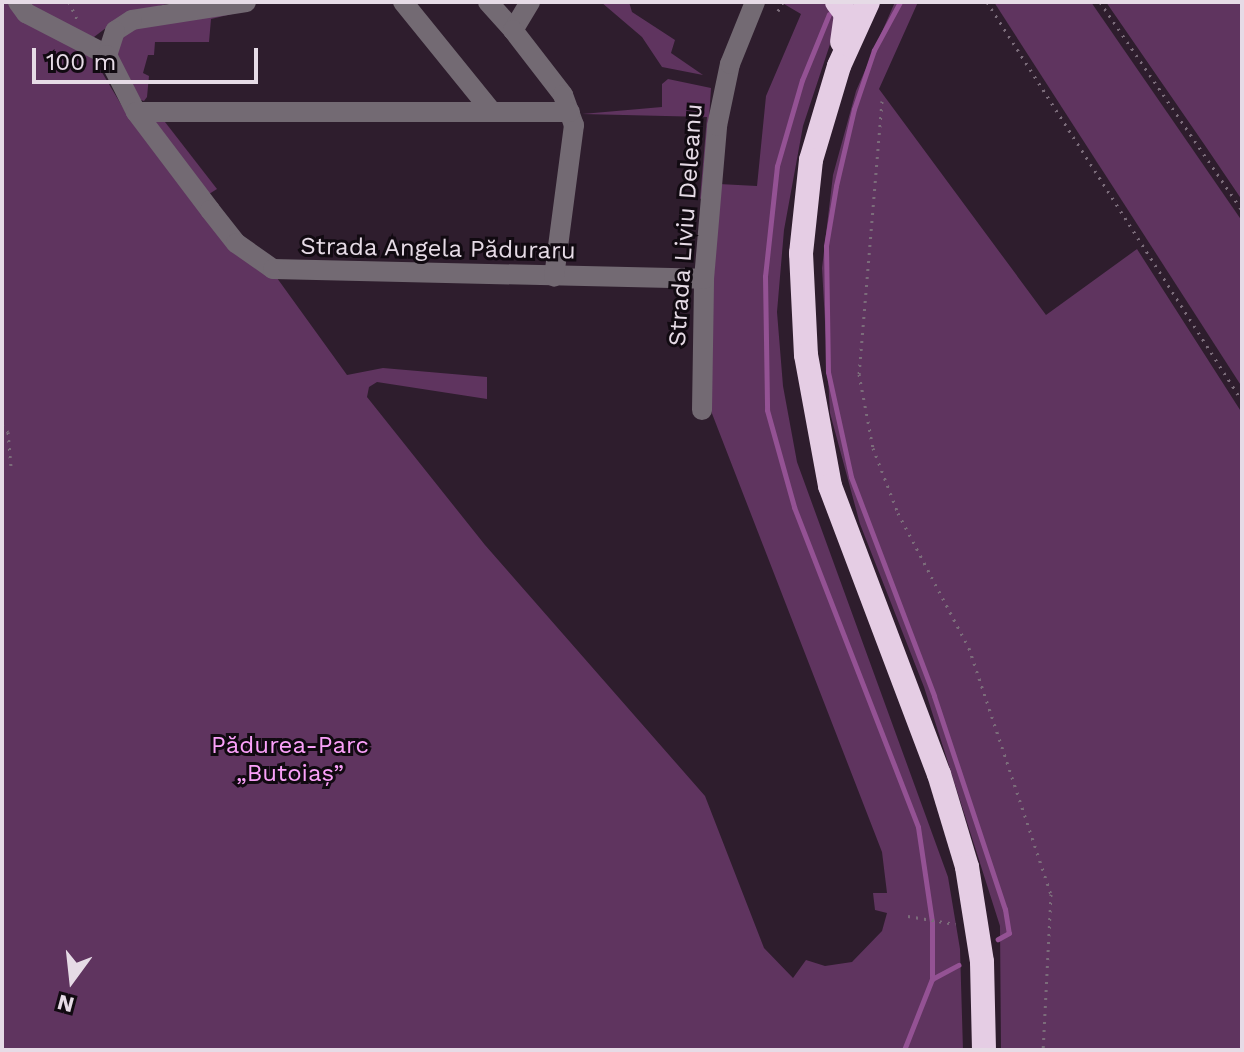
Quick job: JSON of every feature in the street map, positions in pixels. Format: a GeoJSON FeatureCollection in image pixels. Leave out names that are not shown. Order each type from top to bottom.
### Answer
{"type":"FeatureCollection","features":[{"type":"Feature","properties":{"kind":"highway"},"geometry":{"type":"LineString","coordinates":[[837,2],[846,22],[804,161],[796,208],[806,355],[818,441],[844,530],[939,774],[967,867],[982,962],[984,1050]]}},
{"type":"Feature","properties":{"kind":"highway"},"geometry":{"type":"LineString","coordinates":[[801,253],[818,210],[871,3]]}},
{"type":"Feature","properties":{"kind":"street"},"geometry":{"type":"LineString","coordinates":[[18,2],[26,13],[107,55],[115,31],[132,20],[246,2]]}},
{"type":"Feature","properties":{"kind":"street"},"geometry":{"type":"LineString","coordinates":[[403,2],[492,112]]}},
{"type":"Feature","properties":{"kind":"street"},"geometry":{"type":"LineString","coordinates":[[488,2],[513,30],[570,112],[573,153],[554,277]]}},
{"type":"Feature","properties":{"kind":"street"},"geometry":{"type":"LineString","coordinates":[[513,30],[530,2]]}},
{"type":"Feature","properties":{"kind":"street","name":"Strada Liviu Deleanu"},"geometry":{"type":"LineString","coordinates":[[702,410],[704,279],[720,105],[730,64],[755,2]]}},
{"type":"Feature","properties":{"kind":"street","name":"Strada Angela Păduraru"},"geometry":{"type":"LineString","coordinates":[[107,55],[136,112],[236,243],[273,269],[704,279]]}},
{"type":"Feature","properties":{"kind":"street"},"geometry":{"type":"LineString","coordinates":[[136,112],[570,112]]}},
{"type":"Feature","properties":{"kind":"path"},"geometry":{"type":"LineString","coordinates":[[778,11],[783,2]]}},
{"type":"Feature","properties":{"kind":"path"},"geometry":{"type":"LineString","coordinates":[[987,2],[1242,400]]}},
{"type":"Feature","properties":{"kind":"path"},"geometry":{"type":"LineString","coordinates":[[1100,2],[1242,210]]}},
{"type":"Feature","properties":{"kind":"path"},"geometry":{"type":"LineString","coordinates":[[882,101],[859,374],[873,448],[898,513],[969,648],[1051,894],[1043,1050]]}},
{"type":"Feature","properties":{"kind":"path"},"geometry":{"type":"LineString","coordinates":[[2,425],[8,432],[11,466]]}},
{"type":"Feature","properties":{"kind":"path"},"geometry":{"type":"LineString","coordinates":[[908,916],[938,920]]}},
{"type":"Feature","properties":{"kind":"green space","name":"Pădurea-Parc „Butoiaș”"},"geometry":{"type":"Polygon","coordinates":[[[2,2],[175,2],[123,15],[94,37],[88,49],[128,116],[277,278],[347,375],[383,368],[487,377],[487,399],[377,382],[369,387],[367,397],[485,545],[705,796],[764,948],[793,978],[806,960],[825,966],[852,962],[882,931],[887,913],[875,910],[873,893],[887,893],[882,852],[711,411],[711,326],[719,184],[757,186],[766,96],[801,14],[784,4],[825,2],[833,8],[838,20],[803,126],[784,230],[777,312],[783,386],[797,462],[948,877],[960,949],[963,1050],[2,1050],[2,2]]]}},
{"type":"Feature","properties":{"kind":"green space"},"geometry":{"type":"Polygon","coordinates":[[[601,2],[629,2],[632,12],[675,40],[671,53],[703,75],[662,67],[642,37],[601,2]]]}},
{"type":"Feature","properties":{"kind":"green space"},"geometry":{"type":"Polygon","coordinates":[[[895,2],[918,2],[879,89],[1046,315],[1137,249],[1242,413],[1242,1050],[1001,1050],[1000,926],[924,687],[860,524],[830,413],[822,268],[833,175],[856,91],[895,2]]]}},
{"type":"Feature","properties":{"kind":"green space"},"geometry":{"type":"Polygon","coordinates":[[[994,2],[1091,2],[1242,221],[1242,387],[994,2]]]}},
{"type":"Feature","properties":{"kind":"green space"},"geometry":{"type":"Polygon","coordinates":[[[1106,2],[1242,2],[1242,200],[1204,144],[1106,2]]]}},
{"type":"Feature","properties":{"kind":"green space"},"geometry":{"type":"Polygon","coordinates":[[[249,10],[211,19],[209,42],[155,42],[154,55],[148,55],[143,73],[149,76],[147,97],[144,101],[135,98],[114,59],[121,38],[133,27],[249,10]]]}},
{"type":"Feature","properties":{"kind":"green space"},"geometry":{"type":"Polygon","coordinates":[[[668,79],[711,88],[704,197],[700,199],[707,117],[582,114],[662,107],[662,84],[668,79]]]}},
{"type":"Feature","properties":{"kind":"green space"},"geometry":{"type":"Polygon","coordinates":[[[155,120],[165,122],[217,189],[209,194],[156,129],[155,120]]]}},
{"type":"Feature","properties":{"kind":"waterway"},"geometry":{"type":"LineString","coordinates":[[900,2],[874,50],[854,109],[836,186],[826,246],[828,372],[851,477],[934,696],[1005,909],[1009,933],[998,939]]}},
{"type":"Feature","properties":{"kind":"waterway"},"geometry":{"type":"LineString","coordinates":[[829,14],[802,80],[777,166],[765,276],[767,410],[794,507],[918,827],[932,922],[932,979]]}},
{"type":"Feature","properties":{"kind":"waterway"},"geometry":{"type":"LineString","coordinates":[[904,1050],[932,979],[958,965]]}}]}
